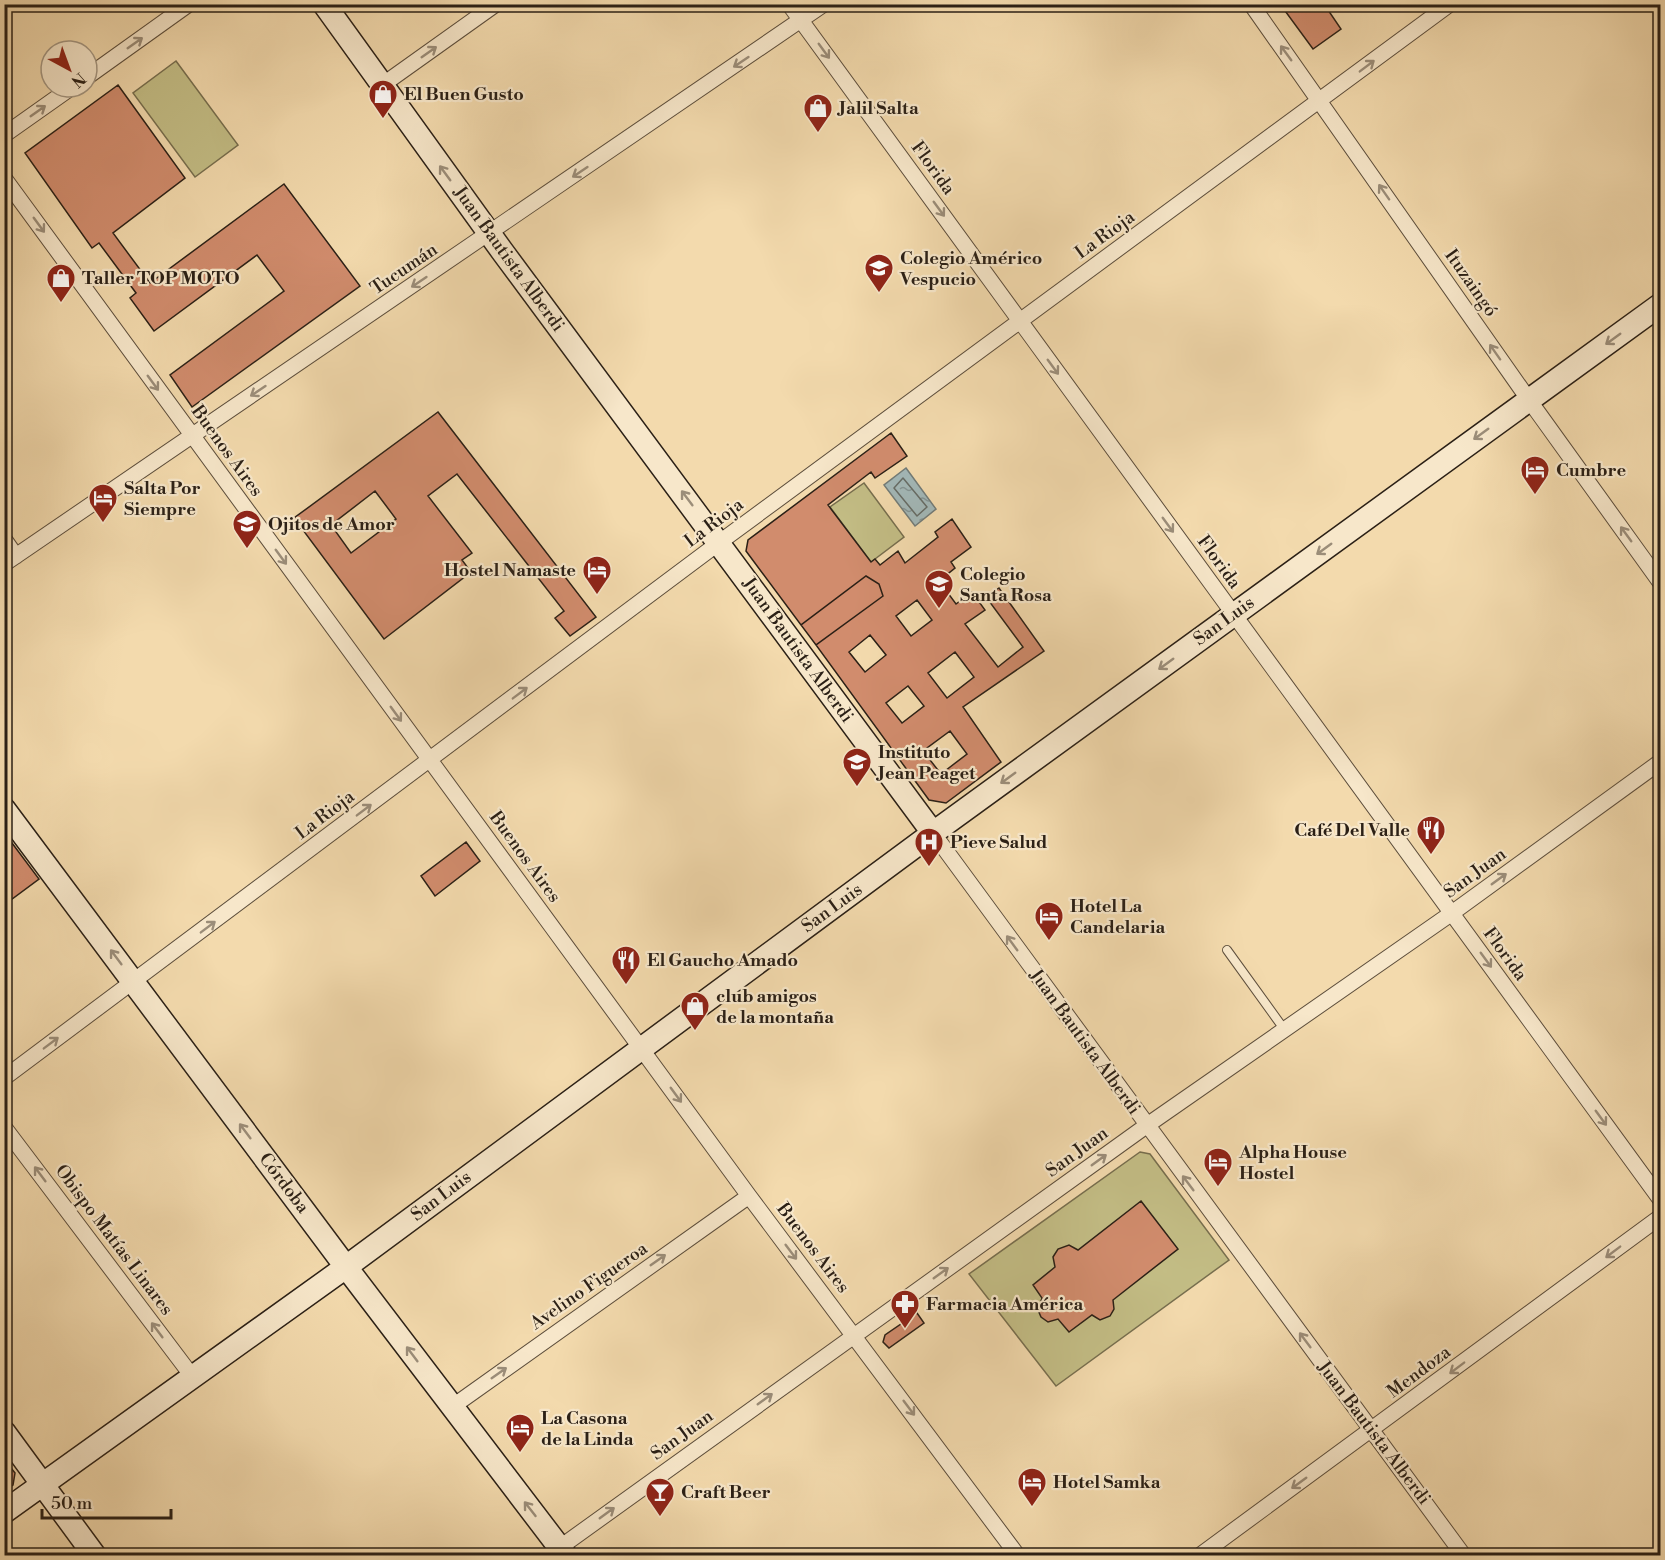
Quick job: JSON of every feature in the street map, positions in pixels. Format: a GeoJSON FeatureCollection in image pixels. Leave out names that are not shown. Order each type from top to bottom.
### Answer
{"type":"FeatureCollection","features":[{"type":"Feature","properties":{"kind":"street"},"geometry":{"type":"LineString","coordinates":[[99,68],[189,4]]}},
{"type":"Feature","properties":{"kind":"street","name":"Juan Bautista Alberdi"},"geometry":{"type":"LineString","coordinates":[[324,4],[381,86],[720,542],[1146,1126],[1464,1556]]}},
{"type":"Feature","properties":{"kind":"street"},"geometry":{"type":"LineString","coordinates":[[381,86],[496,4]]}},
{"type":"Feature","properties":{"kind":"street","name":"Florida"},"geometry":{"type":"LineString","coordinates":[[789,4],[1660,1199]]}},
{"type":"Feature","properties":{"kind":"street","name":"Tucumán"},"geometry":{"type":"LineString","coordinates":[[10,560],[824,4]]}},
{"type":"Feature","properties":{"kind":"street","name":"Ituzaingó"},"geometry":{"type":"LineString","coordinates":[[1251,4],[1529,400],[1660,582]]}},
{"type":"Feature","properties":{"kind":"street","name":"La Rioja"},"geometry":{"type":"LineString","coordinates":[[4,1078],[720,542],[1450,4]]}},
{"type":"Feature","properties":{"kind":"street"},"geometry":{"type":"LineString","coordinates":[[4,135],[55,99]]}},
{"type":"Feature","properties":{"kind":"street","name":"Buenos Aires"},"geometry":{"type":"LineString","coordinates":[[4,178],[749,1196],[1018,1556]]}},
{"type":"Feature","properties":{"kind":"street","name":"San Luis"},"geometry":{"type":"LineString","coordinates":[[4,1512],[345,1267],[933,833],[1660,305]]}},
{"type":"Feature","properties":{"kind":"street"},"geometry":{"type":"LineString","coordinates":[[4,539],[10,560]]}},
{"type":"Feature","properties":{"kind":"street","name":"San Juan"},"geometry":{"type":"LineString","coordinates":[[558,1553],[855,1335],[1146,1126],[1452,913],[1660,762]]}},
{"type":"Feature","properties":{"kind":"street","name":"Córdoba"},"geometry":{"type":"LineString","coordinates":[[6,814],[134,981],[558,1553]]}},
{"type":"Feature","properties":{"kind":"street","name":"Obispo Matías Linares"},"geometry":{"type":"LineString","coordinates":[[4,1127],[192,1376]]}},
{"type":"Feature","properties":{"kind":"street","name":"Avelino Figueroa"},"geometry":{"type":"LineString","coordinates":[[452,1407],[749,1196]]}},
{"type":"Feature","properties":{"kind":"street","name":"Mendoza"},"geometry":{"type":"LineString","coordinates":[[1199,1556],[1660,1217]]}},
{"type":"Feature","properties":{"kind":"street"},"geometry":{"type":"LineString","coordinates":[[4,1432],[95,1556]]}},
{"type":"Feature","properties":{"kind":"lane"},"geometry":{"type":"LineString","coordinates":[[1227,950],[1284,1029]]}},
{"type":"Feature","properties":{"kind":"shaded area"},"geometry":{"type":"Polygon","coordinates":[[[176,61],[238,145],[195,177],[133,93],[176,61]]]}},
{"type":"Feature","properties":{"kind":"shaded area"},"geometry":{"type":"Polygon","coordinates":[[[864,483],[904,537],[871,562],[830,507],[864,483]]]}},
{"type":"Feature","properties":{"kind":"shaded area"},"geometry":{"type":"Polygon","coordinates":[[[1140,1152],[1150,1154],[1229,1260],[1056,1386],[969,1274],[1140,1152]]]}},
{"type":"Feature","properties":{"kind":"water"},"geometry":{"type":"Polygon","coordinates":[[[906,468],[936,509],[915,526],[884,485],[906,468]]]}},
{"type":"Feature","properties":{"kind":"building"},"geometry":{"type":"Polygon","coordinates":[[[1280,4],[1324,4],[1341,29],[1313,49],[1280,4]]]}},
{"type":"Feature","properties":{"kind":"building"},"geometry":{"type":"Polygon","coordinates":[[[118,85],[185,178],[113,233],[150,283],[284,184],[360,286],[192,407],[170,375],[284,291],[257,255],[154,331],[130,298],[136,293],[99,243],[92,248],[25,153],[118,85]]]}},
{"type":"Feature","properties":{"kind":"building"},"geometry":{"type":"Polygon","coordinates":[[[438,412],[596,617],[570,636],[555,618],[564,611],[457,474],[428,496],[472,553],[462,560],[471,572],[384,639],[294,518],[438,412]],[[375,491],[331,525],[351,553],[396,519],[375,491]]]}},
{"type":"Feature","properties":{"kind":"building","name":"Colegio Santa Rosa"},"geometry":{"type":"Polygon","coordinates":[[[891,433],[907,456],[875,478],[871,472],[828,505],[871,562],[875,559],[880,565],[898,551],[905,563],[938,537],[935,532],[952,519],[971,547],[951,562],[955,568],[939,581],[956,604],[972,592],[985,610],[965,624],[998,667],[1023,647],[986,597],[999,588],[1044,651],[963,707],[1001,762],[946,803],[929,800],[816,645],[883,596],[879,584],[866,576],[801,625],[746,551],[748,540],[891,433]],[[917,600],[896,616],[911,636],[932,620],[917,600]],[[870,635],[849,652],[865,672],[886,655],[870,635]],[[955,652],[928,673],[947,698],[974,677],[955,652]],[[908,686],[886,703],[902,723],[924,706],[908,686]],[[950,731],[923,751],[941,774],[967,754],[950,731]]]}},
{"type":"Feature","properties":{"kind":"building"},"geometry":{"type":"Polygon","coordinates":[[[866,576],[879,584],[883,596],[816,645],[801,625],[866,576]]]}},
{"type":"Feature","properties":{"kind":"building"},"geometry":{"type":"Polygon","coordinates":[[[4,842],[12,843],[39,879],[4,905],[4,842]]]}},
{"type":"Feature","properties":{"kind":"building"},"geometry":{"type":"Polygon","coordinates":[[[466,842],[480,861],[435,896],[421,876],[466,842]]]}},
{"type":"Feature","properties":{"kind":"building"},"geometry":{"type":"Polygon","coordinates":[[[1141,1201],[1178,1249],[1113,1300],[1114,1309],[1110,1316],[1100,1320],[1092,1315],[1069,1332],[1058,1319],[1048,1322],[1041,1317],[1038,1310],[1042,1298],[1033,1285],[1055,1267],[1053,1257],[1058,1249],[1069,1245],[1078,1250],[1141,1201]]]}},
{"type":"Feature","properties":{"kind":"building","name":"Farmacia América"},"geometry":{"type":"Polygon","coordinates":[[[917,1313],[924,1323],[889,1348],[883,1342],[885,1335],[917,1313]]]}},
{"type":"Feature","properties":{"kind":"building"},"geometry":{"type":"Polygon","coordinates":[[[4,1459],[15,1473],[13,1485],[4,1491],[4,1459]]]}},
{"type":"Feature","properties":{"kind":"place","name":"El Buen Gusto"},"geometry":{"type":"Point","coordinates":[383,120]}},
{"type":"Feature","properties":{"kind":"place","name":"Jalil Salta"},"geometry":{"type":"Point","coordinates":[818,134]}},
{"type":"Feature","properties":{"kind":"place","name":"Colegio Américo Vespucio"},"geometry":{"type":"Point","coordinates":[879,294]}},
{"type":"Feature","properties":{"kind":"place","name":"Taller TOP MOTO"},"geometry":{"type":"Point","coordinates":[61,304]}},
{"type":"Feature","properties":{"kind":"place","name":"Cumbre"},"geometry":{"type":"Point","coordinates":[1535,496]}},
{"type":"Feature","properties":{"kind":"place","name":"Salta Por Siempre"},"geometry":{"type":"Point","coordinates":[103,524]}},
{"type":"Feature","properties":{"kind":"place","name":"Ojitos de Amor"},"geometry":{"type":"Point","coordinates":[247,550]}},
{"type":"Feature","properties":{"kind":"place","name":"Hostel Namaste"},"geometry":{"type":"Point","coordinates":[597,596]}},
{"type":"Feature","properties":{"kind":"place","name":"Colegio Santa Rosa"},"geometry":{"type":"Point","coordinates":[939,610]}},
{"type":"Feature","properties":{"kind":"place","name":"Instituto Jean Peaget"},"geometry":{"type":"Point","coordinates":[857,788]}},
{"type":"Feature","properties":{"kind":"place","name":"Café Del Valle"},"geometry":{"type":"Point","coordinates":[1431,856]}},
{"type":"Feature","properties":{"kind":"place","name":"Pieve Salud"},"geometry":{"type":"Point","coordinates":[929,868]}},
{"type":"Feature","properties":{"kind":"place","name":"Hotel La Candelaria"},"geometry":{"type":"Point","coordinates":[1049,942]}},
{"type":"Feature","properties":{"kind":"place","name":"El Gaucho Amado"},"geometry":{"type":"Point","coordinates":[626,986]}},
{"type":"Feature","properties":{"kind":"place","name":"club amigos de la montaña"},"geometry":{"type":"Point","coordinates":[695,1032]}},
{"type":"Feature","properties":{"kind":"place","name":"Alpha House Hostel"},"geometry":{"type":"Point","coordinates":[1218,1188]}},
{"type":"Feature","properties":{"kind":"place","name":"Farmacia América"},"geometry":{"type":"Point","coordinates":[905,1330]}},
{"type":"Feature","properties":{"kind":"place","name":"La Casona de la Linda"},"geometry":{"type":"Point","coordinates":[520,1454]}},
{"type":"Feature","properties":{"kind":"place","name":"Hotel Samka"},"geometry":{"type":"Point","coordinates":[1032,1508]}},
{"type":"Feature","properties":{"kind":"place","name":"Craft Beer"},"geometry":{"type":"Point","coordinates":[660,1518]}}]}
